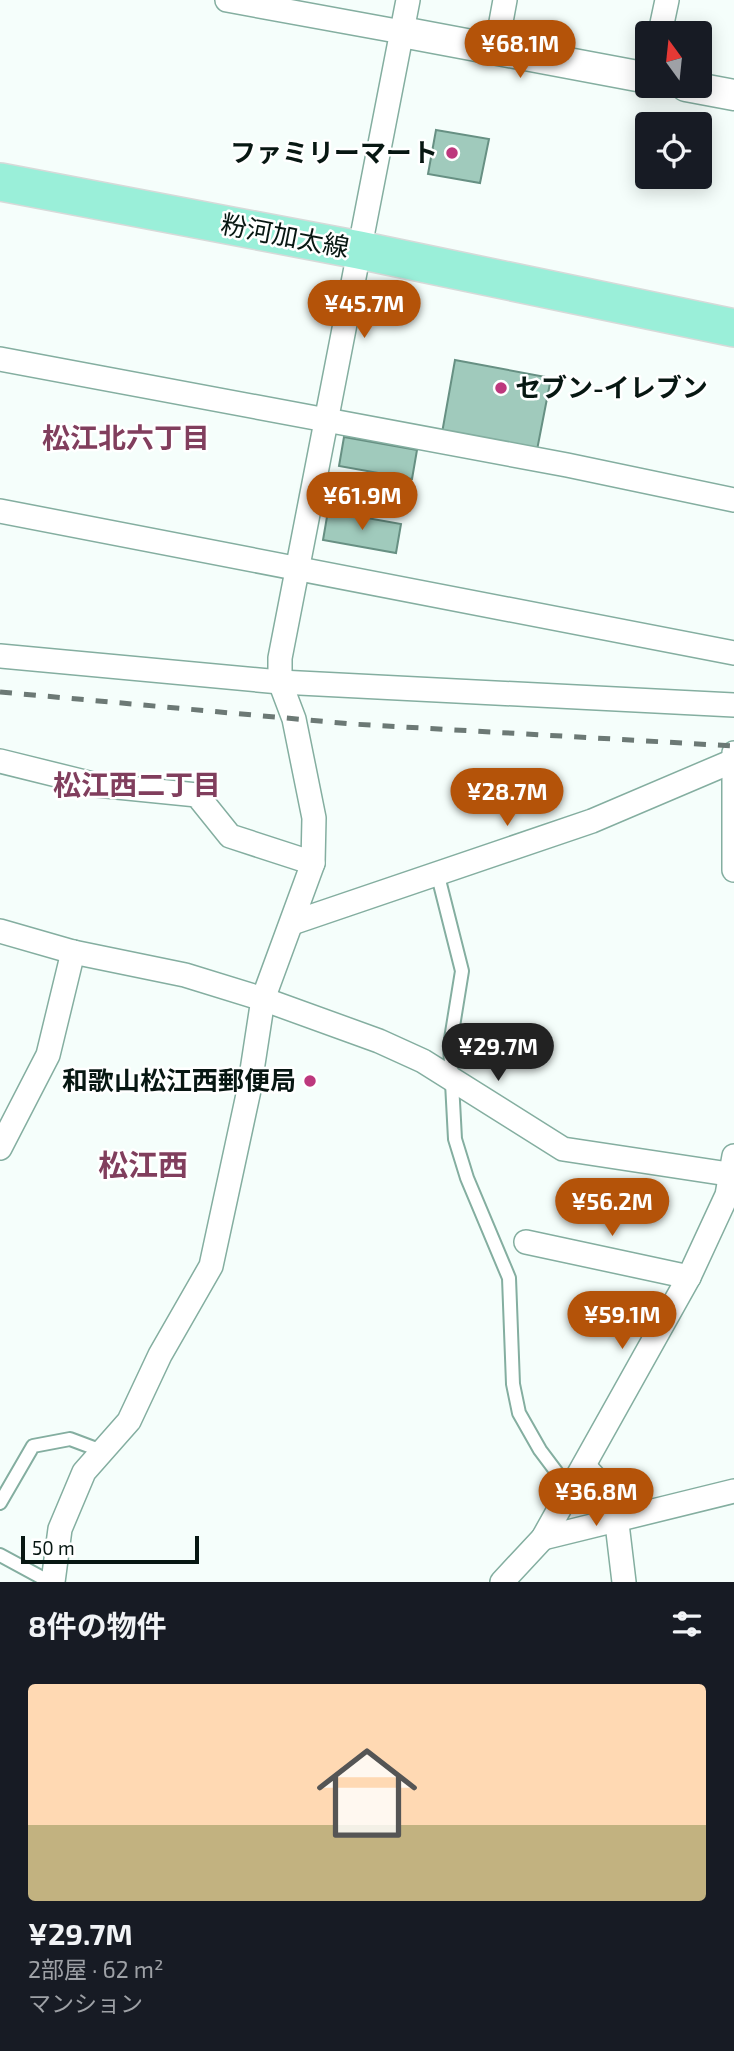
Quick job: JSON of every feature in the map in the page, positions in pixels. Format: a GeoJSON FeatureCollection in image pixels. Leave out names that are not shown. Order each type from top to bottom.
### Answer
{"type":"FeatureCollection","features":[{"type":"Feature","properties":{"kind":"main road","name":"粉河加太線"},"geometry":{"type":"LineString","coordinates":[[0,182],[359,250],[734,328]]}},
{"type":"Feature","properties":{"kind":"street"},"geometry":{"type":"LineString","coordinates":[[227,0],[635,76]]}},
{"type":"Feature","properties":{"kind":"street"},"geometry":{"type":"LineString","coordinates":[[51,1582],[60,1529],[84,1472],[129,1422],[160,1355],[211,1266],[249,1090],[264,999],[313,863],[314,818],[294,719],[280,682],[280,658],[408,0]]}},
{"type":"Feature","properties":{"kind":"street"},"geometry":{"type":"LineString","coordinates":[[496,49],[505,0]]}},
{"type":"Feature","properties":{"kind":"street"},"geometry":{"type":"LineString","coordinates":[[663,21],[667,0]]}},
{"type":"Feature","properties":{"kind":"street"},"geometry":{"type":"LineString","coordinates":[[712,91],[734,95]]}},
{"type":"Feature","properties":{"kind":"street"},"geometry":{"type":"LineString","coordinates":[[0,359],[567,465],[734,500]]}},
{"type":"Feature","properties":{"kind":"street"},"geometry":{"type":"LineString","coordinates":[[0,512],[734,653]]}},
{"type":"Feature","properties":{"kind":"street"},"geometry":{"type":"LineString","coordinates":[[0,656],[280,682],[734,705]]}},
{"type":"Feature","properties":{"kind":"street"},"geometry":{"type":"LineString","coordinates":[[292,923],[438,876],[592,821],[733,757],[734,870]]}},
{"type":"Feature","properties":{"kind":"street"},"geometry":{"type":"LineString","coordinates":[[0,761],[97,785],[197,795],[230,836],[313,863]]}},
{"type":"Feature","properties":{"kind":"street"},"geometry":{"type":"LineString","coordinates":[[0,931],[73,952],[185,975],[264,999],[379,1041],[423,1061],[563,1149],[733,1169],[727,1195],[689,1277],[570,1490],[543,1538],[502,1582]]}},
{"type":"Feature","properties":{"kind":"street"},"geometry":{"type":"LineString","coordinates":[[0,1148],[48,1055],[73,952]]}},
{"type":"Feature","properties":{"kind":"street"},"geometry":{"type":"LineString","coordinates":[[526,1242],[689,1277]]}},
{"type":"Feature","properties":{"kind":"street"},"geometry":{"type":"LineString","coordinates":[[583,1466],[606,1490],[615,1507],[624,1582]]}},
{"type":"Feature","properties":{"kind":"street"},"geometry":{"type":"LineString","coordinates":[[543,1538],[734,1491]]}},
{"type":"Feature","properties":{"kind":"lane"},"geometry":{"type":"LineString","coordinates":[[438,876],[461,971],[450,1045],[456,1139],[467,1178],[509,1278],[513,1384],[519,1413],[540,1450],[570,1490]]}},
{"type":"Feature","properties":{"kind":"lane"},"geometry":{"type":"LineString","coordinates":[[0,1503],[33,1446],[70,1439],[102,1451]]}},
{"type":"Feature","properties":{"kind":"lane"},"geometry":{"type":"LineString","coordinates":[[0,1555],[51,1582]]}},
{"type":"Feature","properties":{"kind":"building"},"geometry":{"type":"Polygon","coordinates":[[[436,130],[489,139],[480,183],[428,174],[436,130]]]}},
{"type":"Feature","properties":{"kind":"building"},"geometry":{"type":"Polygon","coordinates":[[[455,360],[551,378],[537,450],[442,433],[455,360]]]}},
{"type":"Feature","properties":{"kind":"building"},"geometry":{"type":"Polygon","coordinates":[[[344,437],[417,450],[412,479],[339,466],[344,437]]]}},
{"type":"Feature","properties":{"kind":"building"},"geometry":{"type":"Polygon","coordinates":[[[328,511],[401,524],[396,553],[323,540],[328,511]]]}},
{"type":"Feature","properties":{"kind":"railway"},"geometry":{"type":"LineString","coordinates":[[0,692],[352,724],[734,746]]}},
{"type":"Feature","properties":{"kind":"place","name":"ファミリーマート"},"geometry":{"type":"Point","coordinates":[452,153]}},
{"type":"Feature","properties":{"kind":"place","name":"セブン-イレブン"},"geometry":{"type":"Point","coordinates":[501,388]}},
{"type":"Feature","properties":{"kind":"place","name":"和歌山松江西郵便局"},"geometry":{"type":"Point","coordinates":[310,1081]}},
{"type":"Feature","properties":{"kind":"district","name":"松江北六丁目"},"geometry":{"type":"Point","coordinates":[126,438]}},
{"type":"Feature","properties":{"kind":"district","name":"松江西二丁目"},"geometry":{"type":"Point","coordinates":[137,785]}},
{"type":"Feature","properties":{"kind":"district","name":"松江西"},"geometry":{"type":"Point","coordinates":[143,1166]}}]}
